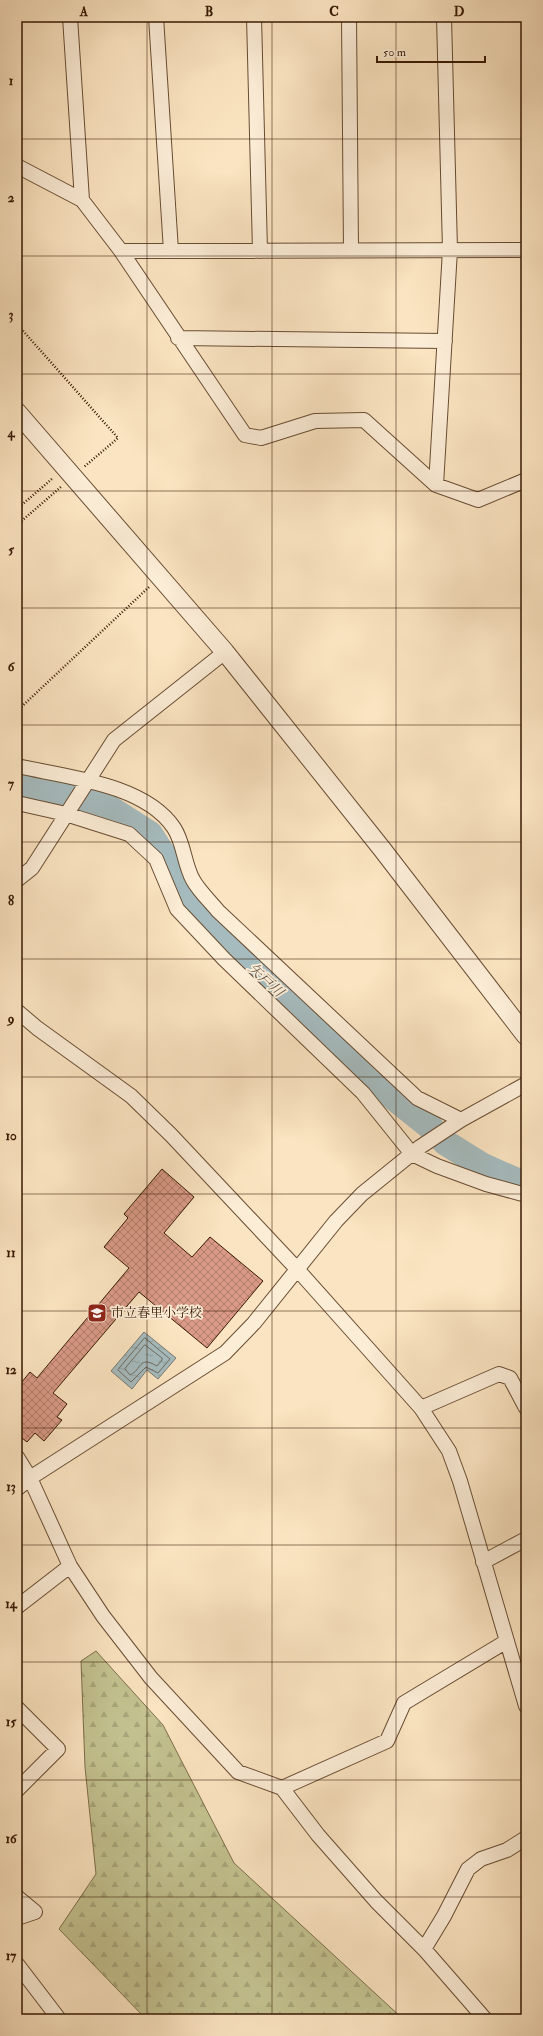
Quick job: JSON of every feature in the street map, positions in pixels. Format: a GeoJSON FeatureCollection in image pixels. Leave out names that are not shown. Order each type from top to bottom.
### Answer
{"type":"FeatureCollection","features":[{"type":"Feature","properties":{"kind":"street"},"geometry":{"type":"LineString","coordinates":[[70,17],[82,200]]}},
{"type":"Feature","properties":{"kind":"street"},"geometry":{"type":"LineString","coordinates":[[156,17],[171,251]]}},
{"type":"Feature","properties":{"kind":"street"},"geometry":{"type":"LineString","coordinates":[[254,17],[260,251]]}},
{"type":"Feature","properties":{"kind":"street"},"geometry":{"type":"LineString","coordinates":[[349,17],[351,250]]}},
{"type":"Feature","properties":{"kind":"street"},"geometry":{"type":"LineString","coordinates":[[436,484],[450,250],[444,17]]}},
{"type":"Feature","properties":{"kind":"street"},"geometry":{"type":"LineString","coordinates":[[17,166],[82,200],[121,251],[178,338],[245,435],[261,438],[315,421],[364,420],[436,484],[478,500],[526,480]]}},
{"type":"Feature","properties":{"kind":"street"},"geometry":{"type":"LineString","coordinates":[[121,251],[526,250]]}},
{"type":"Feature","properties":{"kind":"street"},"geometry":{"type":"LineString","coordinates":[[178,338],[445,341]]}},
{"type":"Feature","properties":{"kind":"street"},"geometry":{"type":"LineString","coordinates":[[17,412],[225,652],[382,849],[526,1036]]}},
{"type":"Feature","properties":{"kind":"street"},"geometry":{"type":"LineString","coordinates":[[17,880],[32,868],[114,740],[225,652]]}},
{"type":"Feature","properties":{"kind":"street"},"geometry":{"type":"LineString","coordinates":[[17,766],[88,782],[130,794],[153,806],[175,829],[193,880],[218,911],[417,1098],[461,1120]]}},
{"type":"Feature","properties":{"kind":"street"},"geometry":{"type":"LineString","coordinates":[[17,803],[66,814],[129,834],[156,859],[177,909],[224,959],[363,1093],[416,1151],[436,1166],[486,1184],[526,1195]]}},
{"type":"Feature","properties":{"kind":"street"},"geometry":{"type":"LineString","coordinates":[[17,1011],[37,1028],[131,1096],[171,1135],[297,1269],[421,1408],[449,1451],[460,1481],[526,1706]]}},
{"type":"Feature","properties":{"kind":"street"},"geometry":{"type":"LineString","coordinates":[[17,1489],[30,1478],[225,1353],[254,1323],[336,1221],[362,1194],[416,1151],[461,1120],[526,1084]]}},
{"type":"Feature","properties":{"kind":"street"},"geometry":{"type":"LineString","coordinates":[[421,1408],[499,1374],[510,1378],[526,1408]]}},
{"type":"Feature","properties":{"kind":"street"},"geometry":{"type":"LineString","coordinates":[[17,1457],[30,1478],[70,1566],[103,1616],[151,1678],[238,1772],[282,1788],[318,1834],[376,1901],[424,1949],[485,2019]]}},
{"type":"Feature","properties":{"kind":"street"},"geometry":{"type":"LineString","coordinates":[[483,1562],[526,1540]]}},
{"type":"Feature","properties":{"kind":"street"},"geometry":{"type":"LineString","coordinates":[[17,1607],[70,1566]]}},
{"type":"Feature","properties":{"kind":"street"},"geometry":{"type":"LineString","coordinates":[[282,1788],[387,1741],[404,1703],[507,1641]]}},
{"type":"Feature","properties":{"kind":"street"},"geometry":{"type":"LineString","coordinates":[[17,1708],[58,1749],[17,1790]]}},
{"type":"Feature","properties":{"kind":"street"},"geometry":{"type":"LineString","coordinates":[[424,1949],[444,1916],[468,1869],[481,1858],[507,1850],[526,1838]]}},
{"type":"Feature","properties":{"kind":"street"},"geometry":{"type":"LineString","coordinates":[[17,1897],[35,1912],[17,1918]]}},
{"type":"Feature","properties":{"kind":"street"},"geometry":{"type":"LineString","coordinates":[[17,1964],[60,2019]]}},
{"type":"Feature","properties":{"kind":"path"},"geometry":{"type":"LineString","coordinates":[[17,324],[118,438],[17,509]]}},
{"type":"Feature","properties":{"kind":"path"},"geometry":{"type":"LineString","coordinates":[[17,525],[70,472]]}},
{"type":"Feature","properties":{"kind":"path"},"geometry":{"type":"LineString","coordinates":[[17,711],[160,577]]}},
{"type":"Feature","properties":{"kind":"green space"},"geometry":{"type":"Polygon","coordinates":[[[96,1651],[163,1725],[234,1863],[403,2019],[146,2019],[59,1929],[96,1874],[85,1767],[81,1661],[96,1651]]]}},
{"type":"Feature","properties":{"kind":"water"},"geometry":{"type":"Polygon","coordinates":[[[144,1332],[176,1358],[158,1379],[147,1370],[132,1389],[111,1371],[144,1332]]]}},
{"type":"Feature","properties":{"kind":"building"},"geometry":{"type":"Polygon","coordinates":[[[162,1169],[194,1197],[164,1233],[192,1257],[210,1237],[263,1281],[207,1348],[139,1292],[53,1393],[67,1404],[57,1417],[62,1420],[44,1441],[35,1433],[27,1442],[17,1434],[17,1388],[30,1372],[37,1378],[129,1268],[104,1247],[128,1218],[124,1214],[162,1169]]]}},
{"type":"Feature","properties":{"kind":"waterway","name":"矢戸川"},"geometry":{"type":"LineString","coordinates":[[17,785],[103,804],[150,834],[168,862],[186,904],[378,1085],[428,1125],[446,1143],[483,1166],[526,1185]]}},
{"type":"Feature","properties":{"kind":"place","name":"市立春里小学校"},"geometry":{"type":"Point","coordinates":[97,1313]}}]}
